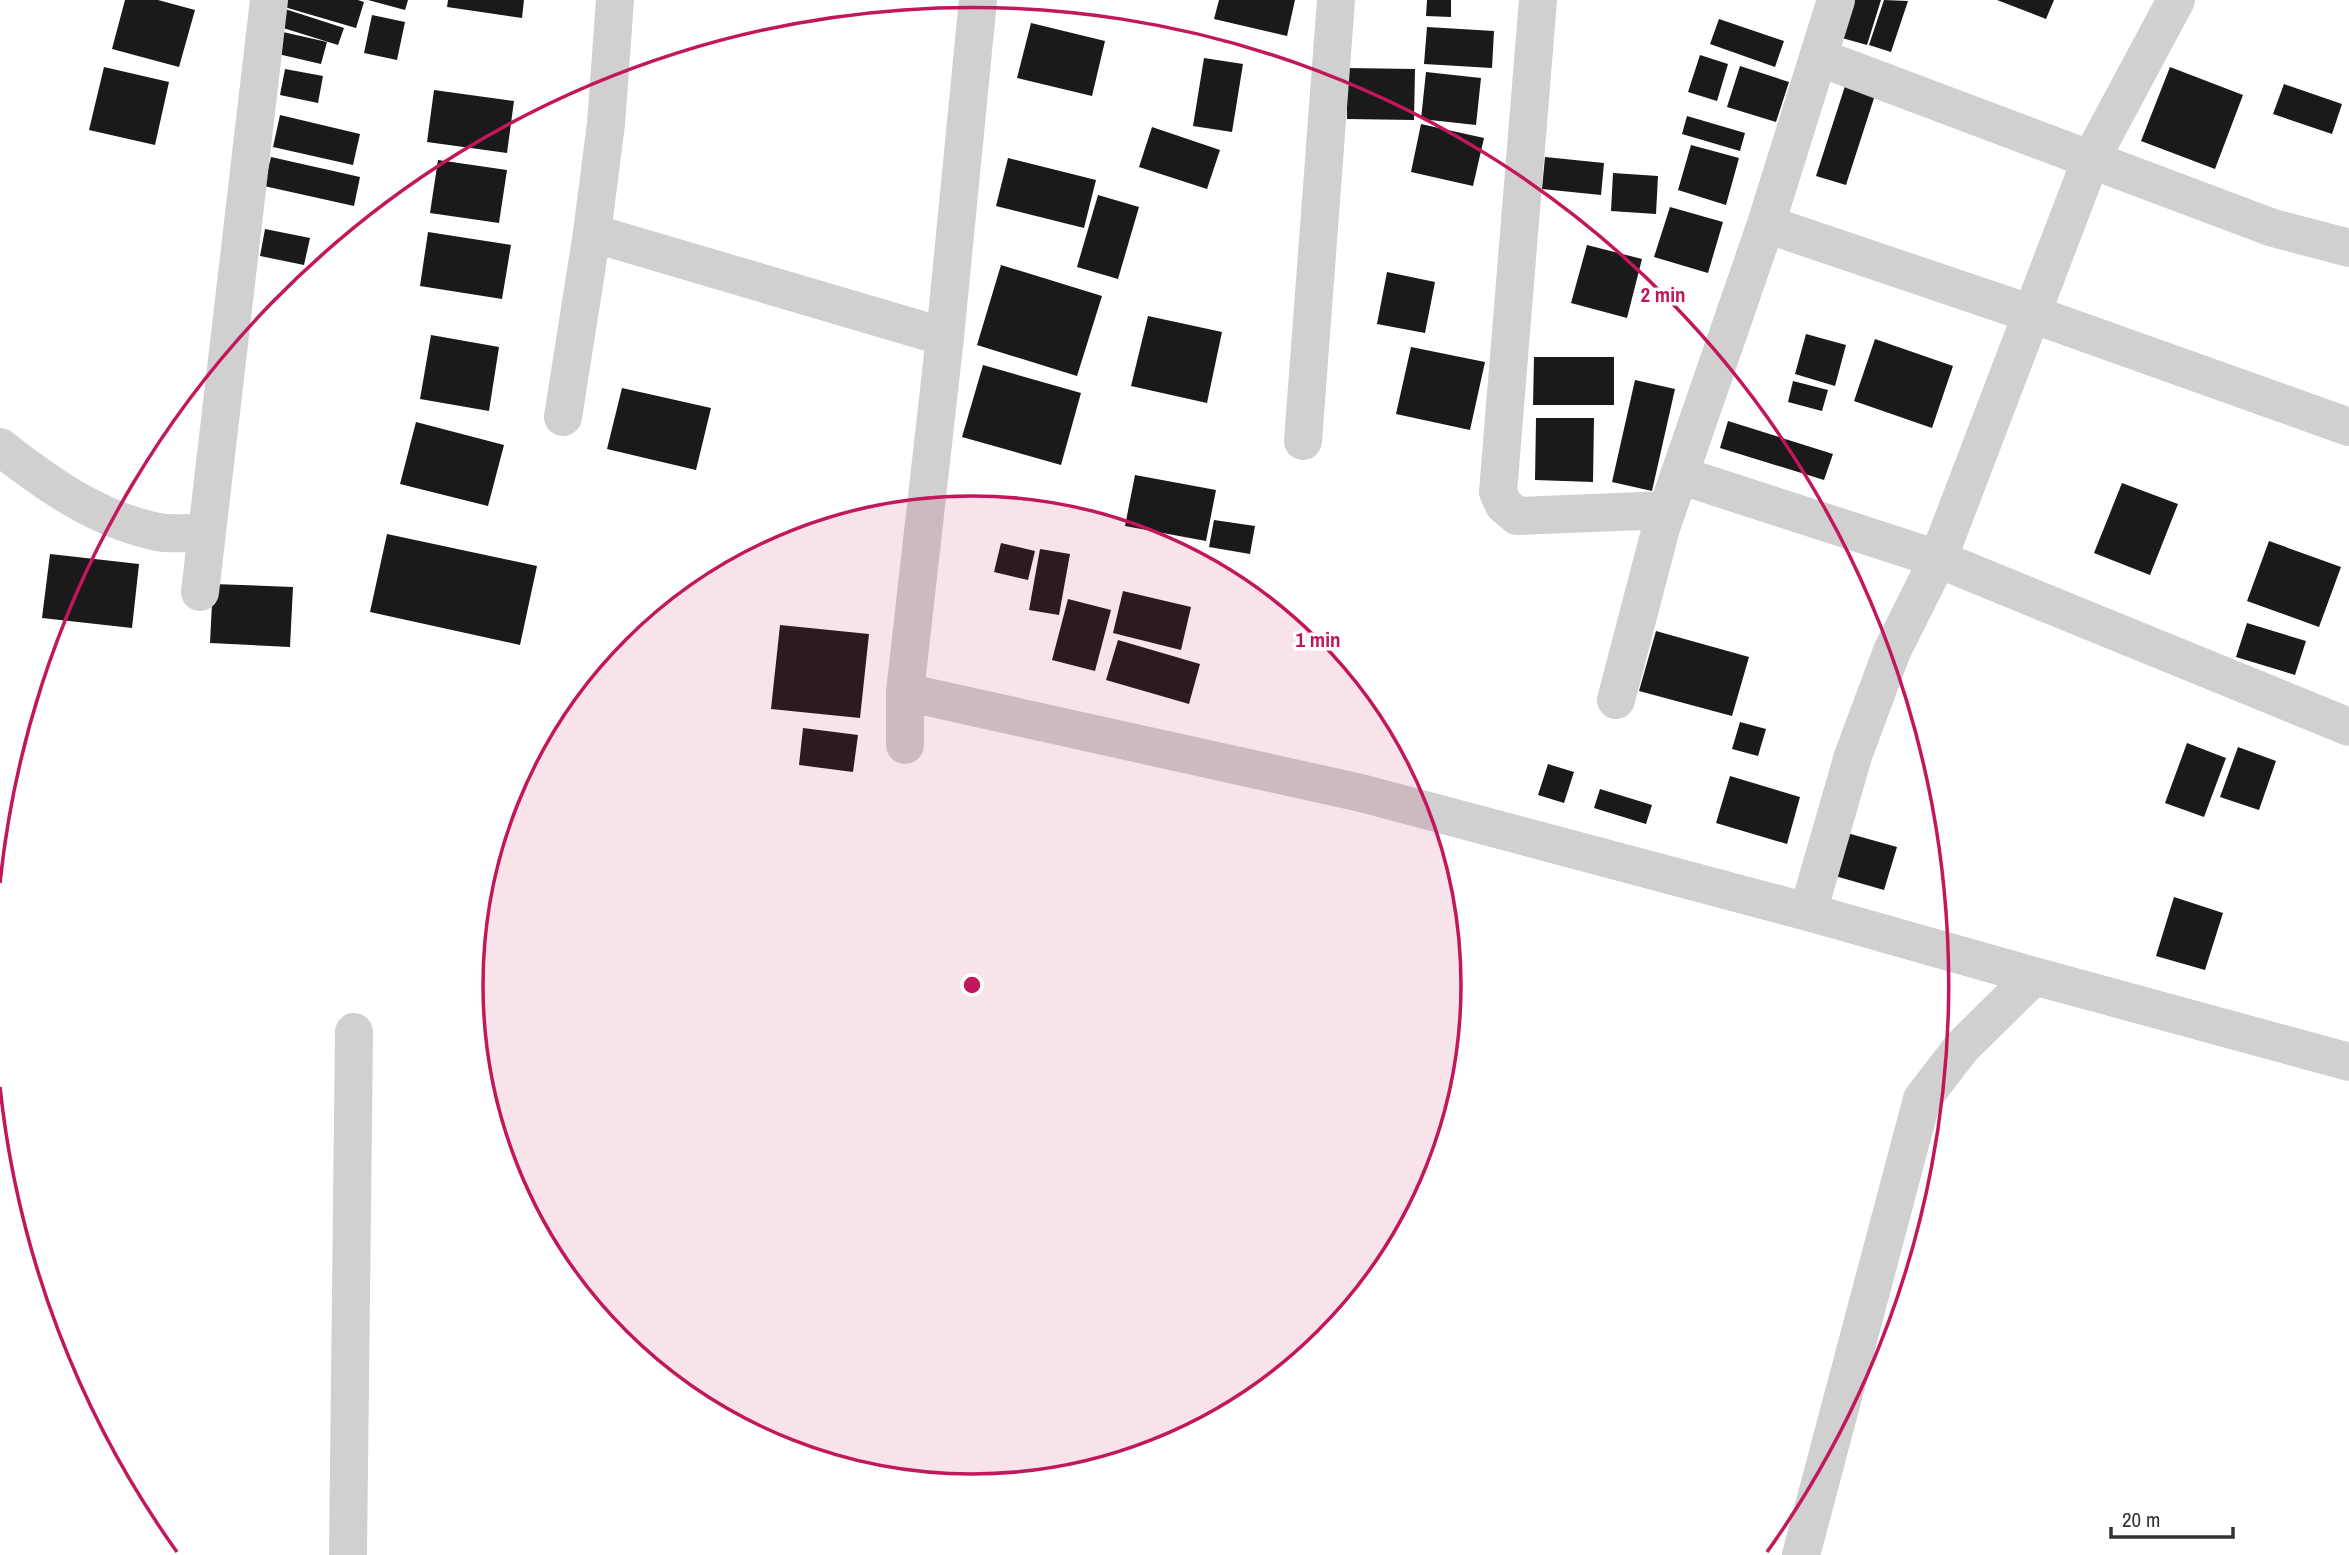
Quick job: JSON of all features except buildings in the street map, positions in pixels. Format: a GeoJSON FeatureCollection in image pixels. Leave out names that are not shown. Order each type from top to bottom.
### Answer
{"type":"FeatureCollection","features":[{"type":"Feature","properties":{"kind":"street"},"geometry":{"type":"LineString","coordinates":[[200,592],[269,0]]}},
{"type":"Feature","properties":{"kind":"street"},"geometry":{"type":"LineString","coordinates":[[563,417],[593,233],[606,124],[615,0]]}},
{"type":"Feature","properties":{"kind":"street"},"geometry":{"type":"LineString","coordinates":[[905,745],[905,692],[945,337],[978,0]]}},
{"type":"Feature","properties":{"kind":"street"},"geometry":{"type":"LineString","coordinates":[[1303,440],[1336,0]]}},
{"type":"Feature","properties":{"kind":"street"},"geometry":{"type":"LineString","coordinates":[[1538,0],[1498,492],[1504,505],[1517,516],[1673,493],[1938,559],[2349,727]]}},
{"type":"Feature","properties":{"kind":"street"},"geometry":{"type":"LineString","coordinates":[[1616,700],[1673,493],[1766,224],[1836,0]]}},
{"type":"Feature","properties":{"kind":"street"},"geometry":{"type":"LineString","coordinates":[[1808,912],[1853,756],[1892,651],[1938,559],[2091,159],[2176,0]]}},
{"type":"Feature","properties":{"kind":"street"},"geometry":{"type":"LineString","coordinates":[[1818,57],[2273,228],[2349,248]]}},
{"type":"Feature","properties":{"kind":"street"},"geometry":{"type":"LineString","coordinates":[[1766,224],[2032,314],[2349,427]]}},
{"type":"Feature","properties":{"kind":"street"},"geometry":{"type":"LineString","coordinates":[[593,233],[945,337]]}},
{"type":"Feature","properties":{"kind":"street"},"geometry":{"type":"LineString","coordinates":[[0,447],[80,504],[159,533],[207,533]]}},
{"type":"Feature","properties":{"kind":"street"},"geometry":{"type":"LineString","coordinates":[[905,692],[1361,793],[1808,912],[2349,1062]]}},
{"type":"Feature","properties":{"kind":"street"},"geometry":{"type":"LineString","coordinates":[[1801,1555],[1922,1100],[1962,1047],[2035,976]]}},
{"type":"Feature","properties":{"kind":"street"},"geometry":{"type":"LineString","coordinates":[[348,1555],[354,1032]]}}]}
